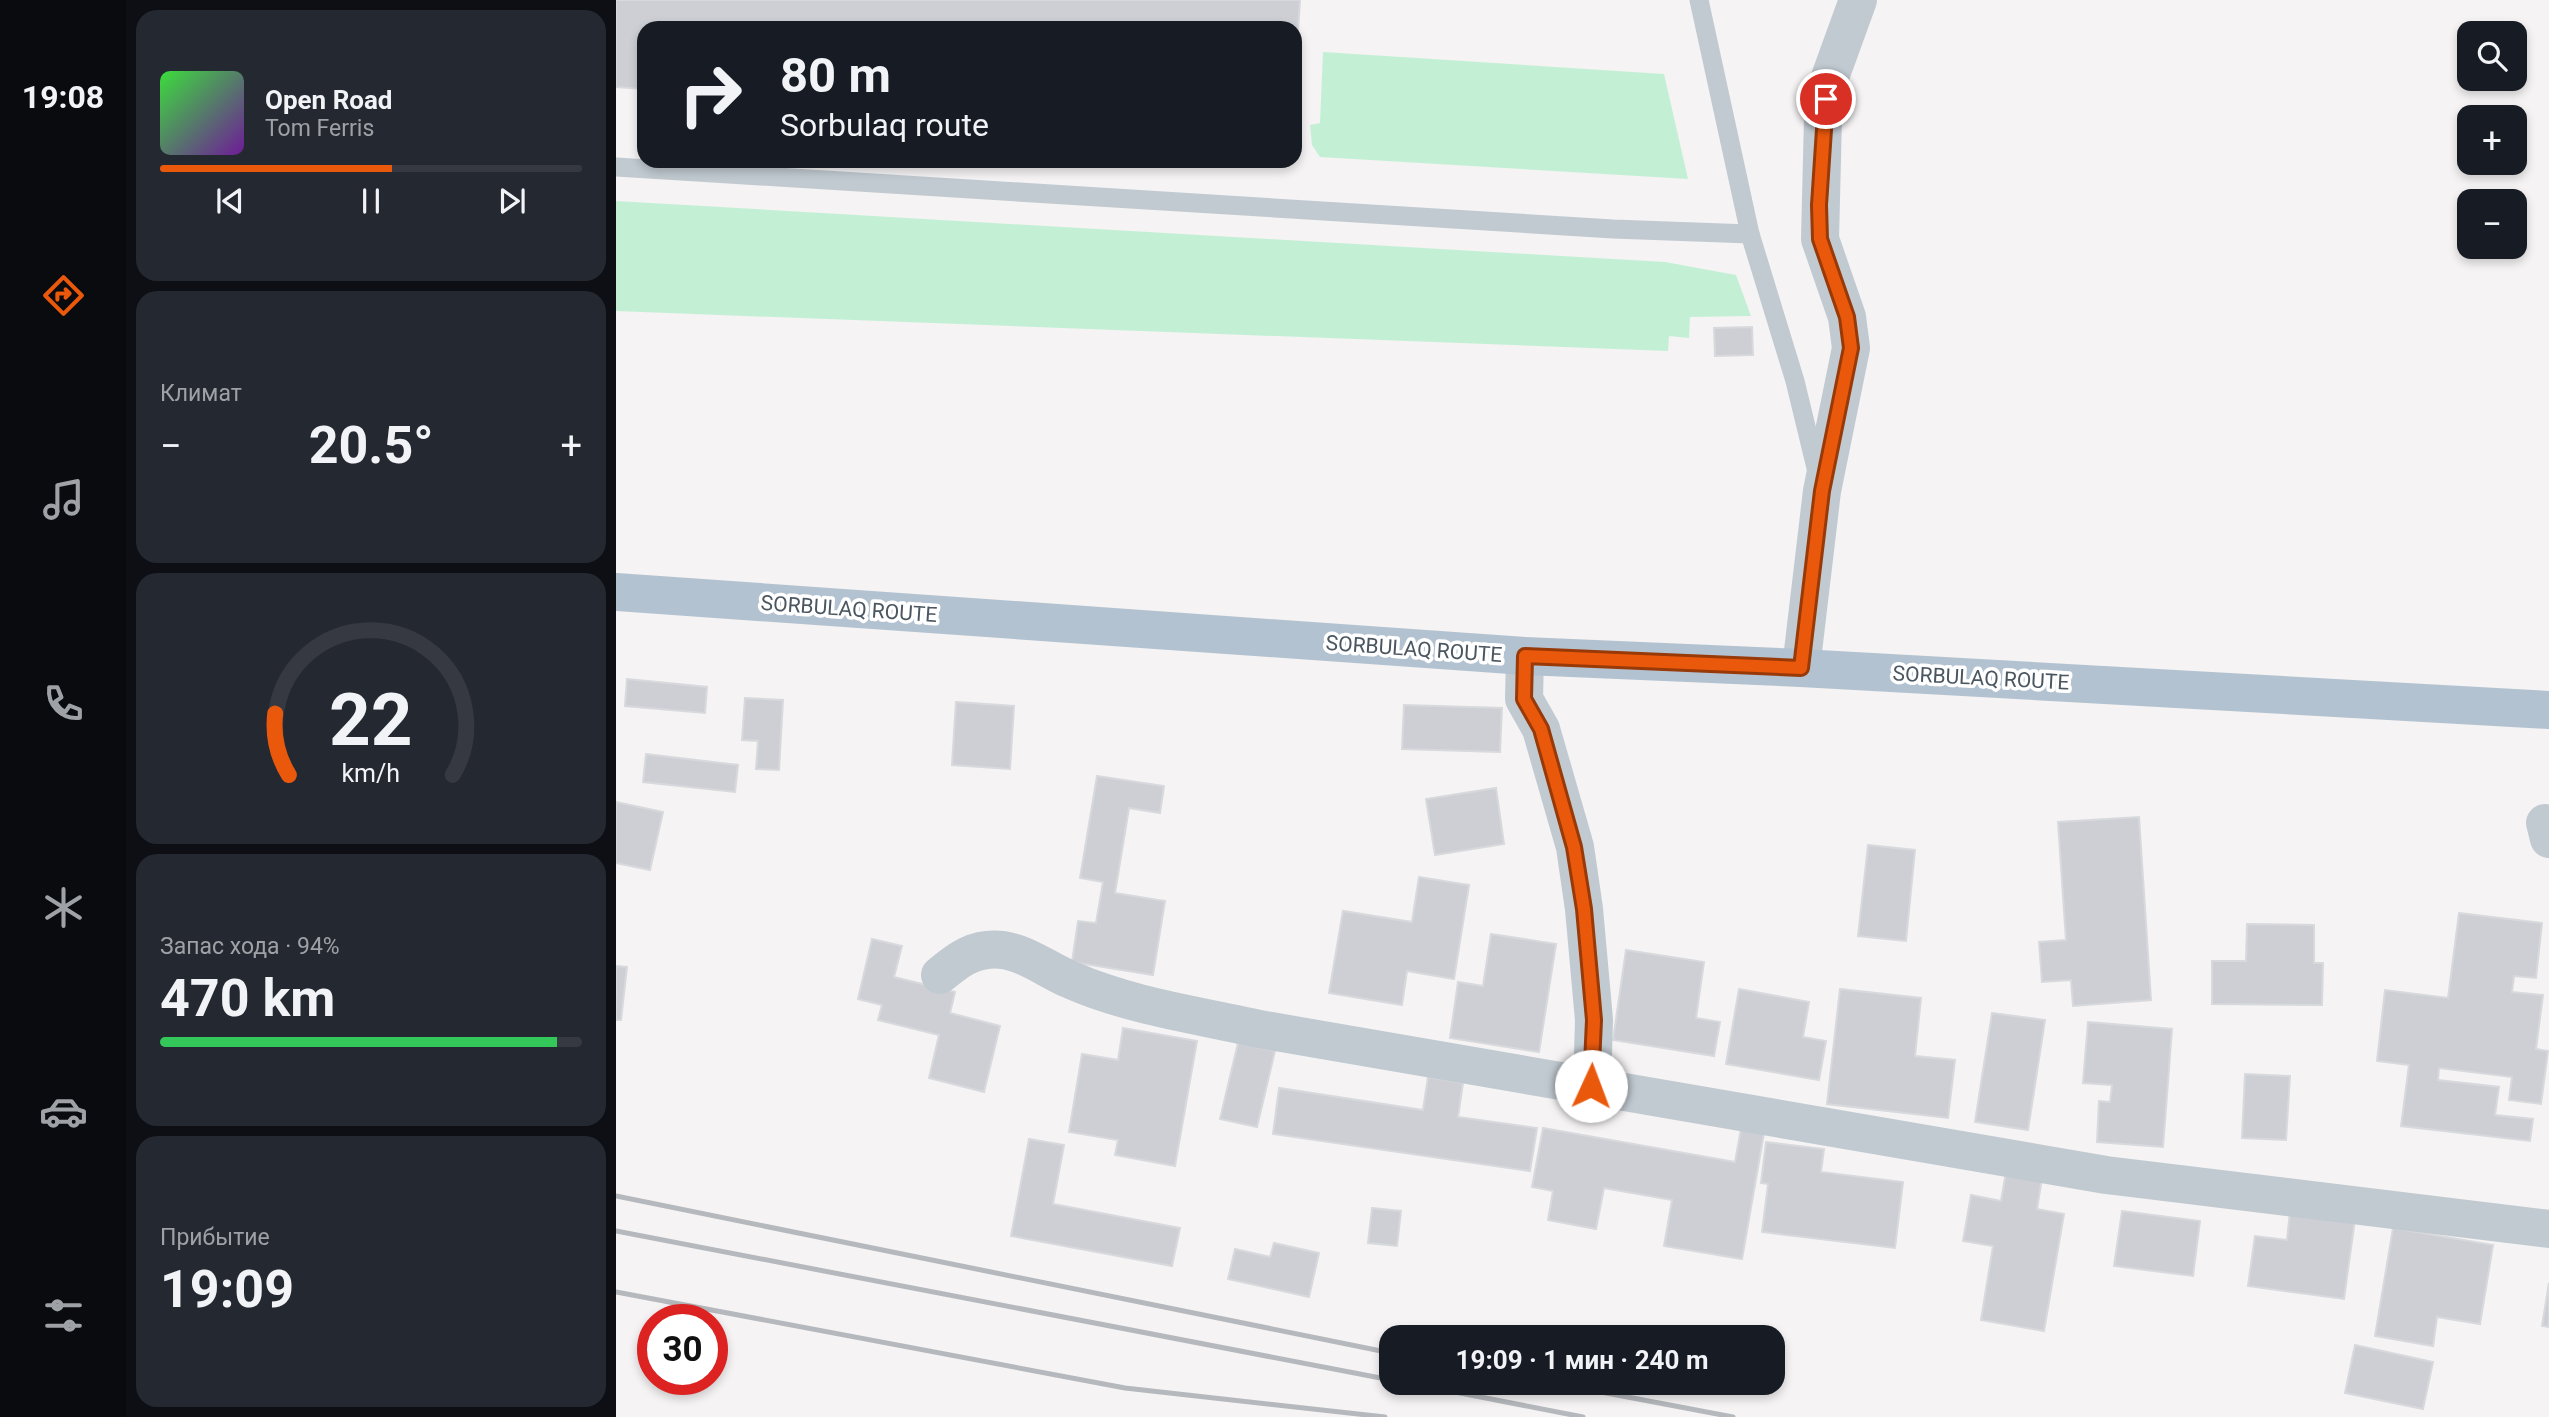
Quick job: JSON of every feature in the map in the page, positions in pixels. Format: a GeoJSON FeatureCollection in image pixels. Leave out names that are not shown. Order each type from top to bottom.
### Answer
{"type":"FeatureCollection","features":[{"type":"Feature","properties":{"kind":"main road","name":"SORBULAQ ROUTE"},"geometry":{"type":"LineString","coordinates":[[616,592],[1525,656],[1801,668],[2549,710]]}},
{"type":"Feature","properties":{"kind":"street"},"geometry":{"type":"LineString","coordinates":[[1801,668],[1822,491],[1851,348],[1847,317],[1820,239],[1823,118],[1829,80],[1858,0]]}},
{"type":"Feature","properties":{"kind":"street"},"geometry":{"type":"LineString","coordinates":[[1525,656],[1524,699],[1541,729],[1574,847],[1578,872],[1594,1020],[1591,1086]]}},
{"type":"Feature","properties":{"kind":"street"},"geometry":{"type":"LineString","coordinates":[[940,975],[962,957],[988,949],[1018,953],[1071,980],[1127,999],[1259,1029],[2106,1175],[2549,1229]]}},
{"type":"Feature","properties":{"kind":"lane"},"geometry":{"type":"LineString","coordinates":[[1699,0],[1750,234],[1795,381],[1822,491]]}},
{"type":"Feature","properties":{"kind":"lane"},"geometry":{"type":"LineString","coordinates":[[616,167],[1585,227],[1750,234]]}},
{"type":"Feature","properties":{"kind":"green space"},"geometry":{"type":"Polygon","coordinates":[[[1323,52],[1664,74],[1688,179],[1320,157],[1312,145],[1310,125],[1320,123],[1323,52]]]}},
{"type":"Feature","properties":{"kind":"green space"},"geometry":{"type":"Polygon","coordinates":[[[616,201],[1665,262],[1736,275],[1751,316],[1690,317],[1689,338],[1669,336],[1668,351],[616,311],[616,201]]]}},
{"type":"Feature","properties":{"kind":"building"},"geometry":{"type":"Polygon","coordinates":[[[616,0],[1300,0],[1299,21],[637,21],[637,88],[616,87],[616,0]]]}},
{"type":"Feature","properties":{"kind":"building"},"geometry":{"type":"Polygon","coordinates":[[[1752,327],[1753,355],[1715,356],[1714,328],[1752,327]]]}},
{"type":"Feature","properties":{"kind":"building"},"geometry":{"type":"Polygon","coordinates":[[[627,679],[707,687],[705,713],[625,706],[627,679]]]}},
{"type":"Feature","properties":{"kind":"building"},"geometry":{"type":"Polygon","coordinates":[[[745,698],[783,700],[779,770],[756,769],[758,741],[742,740],[745,698]]]}},
{"type":"Feature","properties":{"kind":"building"},"geometry":{"type":"Polygon","coordinates":[[[956,702],[1014,706],[1010,769],[952,765],[956,702]]]}},
{"type":"Feature","properties":{"kind":"building"},"geometry":{"type":"Polygon","coordinates":[[[1404,705],[1502,708],[1500,752],[1402,749],[1404,705]]]}},
{"type":"Feature","properties":{"kind":"building"},"geometry":{"type":"Polygon","coordinates":[[[646,754],[738,765],[735,792],[643,782],[646,754]]]}},
{"type":"Feature","properties":{"kind":"building"},"geometry":{"type":"Polygon","coordinates":[[[1097,776],[1164,786],[1160,813],[1129,808],[1115,893],[1165,901],[1153,975],[1072,962],[1078,921],[1096,923],[1103,882],[1080,878],[1097,776]]]}},
{"type":"Feature","properties":{"kind":"building"},"geometry":{"type":"Polygon","coordinates":[[[1496,788],[1504,844],[1435,855],[1426,799],[1496,788]]]}},
{"type":"Feature","properties":{"kind":"building"},"geometry":{"type":"Polygon","coordinates":[[[616,802],[663,812],[650,870],[616,863],[616,802]]]}},
{"type":"Feature","properties":{"kind":"building"},"geometry":{"type":"Polygon","coordinates":[[[2139,817],[2151,1000],[2073,1006],[2071,980],[2042,982],[2039,942],[2066,940],[2058,822],[2139,817]]]}},
{"type":"Feature","properties":{"kind":"building"},"geometry":{"type":"Polygon","coordinates":[[[1868,845],[1915,850],[1906,941],[1858,936],[1868,845]]]}},
{"type":"Feature","properties":{"kind":"building"},"geometry":{"type":"Polygon","coordinates":[[[1419,877],[1469,885],[1454,979],[1407,971],[1402,1005],[1329,993],[1343,911],[1412,922],[1419,877]]]}},
{"type":"Feature","properties":{"kind":"building"},"geometry":{"type":"Polygon","coordinates":[[[2459,913],[2542,923],[2536,978],[2514,976],[2512,992],[2543,995],[2536,1049],[2548,1051],[2541,1104],[2509,1100],[2512,1077],[2439,1068],[2438,1080],[2499,1087],[2495,1115],[2533,1119],[2530,1141],[2401,1126],[2409,1065],[2377,1061],[2385,990],[2448,998],[2459,913]]]}},
{"type":"Feature","properties":{"kind":"building"},"geometry":{"type":"Polygon","coordinates":[[[2247,924],[2314,925],[2314,963],[2323,963],[2322,1005],[2212,1004],[2212,961],[2246,961],[2247,924]]]}},
{"type":"Feature","properties":{"kind":"building"},"geometry":{"type":"Polygon","coordinates":[[[1491,934],[1556,944],[1539,1052],[1450,1038],[1458,982],[1483,986],[1491,934]]]}},
{"type":"Feature","properties":{"kind":"building"},"geometry":{"type":"Polygon","coordinates":[[[872,939],[902,946],[894,977],[955,992],[950,1013],[1000,1026],[984,1092],[929,1078],[939,1035],[878,1020],[882,1005],[858,999],[872,939]]]}},
{"type":"Feature","properties":{"kind":"building"},"geometry":{"type":"Polygon","coordinates":[[[1626,950],[1704,962],[1696,1018],[1720,1022],[1714,1056],[1613,1040],[1626,950]]]}},
{"type":"Feature","properties":{"kind":"building"},"geometry":{"type":"Polygon","coordinates":[[[616,966],[627,967],[621,1020],[616,1020],[616,966]]]}},
{"type":"Feature","properties":{"kind":"building"},"geometry":{"type":"Polygon","coordinates":[[[1739,989],[1809,1002],[1803,1037],[1826,1041],[1819,1080],[1726,1064],[1739,989]]]}},
{"type":"Feature","properties":{"kind":"building"},"geometry":{"type":"Polygon","coordinates":[[[1840,989],[1921,998],[1915,1056],[1955,1060],[1948,1118],[1827,1104],[1840,989]]]}},
{"type":"Feature","properties":{"kind":"building"},"geometry":{"type":"Polygon","coordinates":[[[1992,1013],[2045,1020],[2028,1130],[1975,1122],[1992,1013]]]}},
{"type":"Feature","properties":{"kind":"building"},"geometry":{"type":"Polygon","coordinates":[[[2088,1022],[2172,1029],[2163,1147],[2097,1142],[2099,1101],[2110,1102],[2112,1085],[2083,1083],[2088,1022]]]}},
{"type":"Feature","properties":{"kind":"building"},"geometry":{"type":"Polygon","coordinates":[[[1123,1028],[1197,1041],[1175,1166],[1115,1155],[1118,1140],[1069,1132],[1082,1054],[1118,1060],[1123,1028]]]}},
{"type":"Feature","properties":{"kind":"building"},"geometry":{"type":"Polygon","coordinates":[[[1238,1043],[1275,1051],[1257,1127],[1220,1119],[1238,1043]]]}},
{"type":"Feature","properties":{"kind":"building"},"geometry":{"type":"Polygon","coordinates":[[[2245,1074],[2290,1076],[2286,1140],[2242,1138],[2245,1074]]]}},
{"type":"Feature","properties":{"kind":"building"},"geometry":{"type":"Polygon","coordinates":[[[1428,1077],[1463,1083],[1458,1117],[1537,1128],[1530,1171],[1273,1134],[1279,1088],[1423,1110],[1428,1077]]]}},
{"type":"Feature","properties":{"kind":"building"},"geometry":{"type":"Polygon","coordinates":[[[1543,1128],[1735,1162],[1741,1129],[1764,1133],[1742,1259],[1664,1246],[1672,1200],[1604,1188],[1596,1229],[1548,1220],[1553,1191],[1532,1187],[1543,1128]]]}},
{"type":"Feature","properties":{"kind":"building"},"geometry":{"type":"Polygon","coordinates":[[[1029,1139],[1064,1145],[1053,1204],[1180,1228],[1172,1266],[1011,1236],[1029,1139]]]}},
{"type":"Feature","properties":{"kind":"building"},"geometry":{"type":"Polygon","coordinates":[[[1766,1142],[1824,1149],[1821,1172],[1903,1182],[1895,1248],[1762,1232],[1768,1184],[1761,1183],[1766,1142]]]}},
{"type":"Feature","properties":{"kind":"building"},"geometry":{"type":"Polygon","coordinates":[[[2006,1172],[2042,1178],[2037,1209],[2064,1214],[2044,1331],[1981,1320],[1993,1246],[1963,1241],[1971,1195],[2001,1201],[2006,1172]]]}},
{"type":"Feature","properties":{"kind":"building"},"geometry":{"type":"Polygon","coordinates":[[[1372,1208],[1401,1211],[1397,1246],[1368,1243],[1372,1208]]]}},
{"type":"Feature","properties":{"kind":"building"},"geometry":{"type":"Polygon","coordinates":[[[2122,1211],[2200,1221],[2193,1276],[2114,1266],[2122,1211]]]}},
{"type":"Feature","properties":{"kind":"building"},"geometry":{"type":"Polygon","coordinates":[[[2290,1211],[2355,1219],[2344,1299],[2248,1286],[2255,1236],[2287,1240],[2290,1211]]]}},
{"type":"Feature","properties":{"kind":"building"},"geometry":{"type":"Polygon","coordinates":[[[2393,1228],[2493,1245],[2480,1324],[2437,1317],[2433,1346],[2375,1336],[2393,1228]]]}},
{"type":"Feature","properties":{"kind":"building"},"geometry":{"type":"Polygon","coordinates":[[[1274,1243],[1319,1253],[1309,1297],[1228,1279],[1235,1249],[1270,1257],[1274,1243]]]}},
{"type":"Feature","properties":{"kind":"building"},"geometry":{"type":"Polygon","coordinates":[[[2549,1283],[2549,1327],[2542,1326],[2549,1283]]]}},
{"type":"Feature","properties":{"kind":"building"},"geometry":{"type":"Polygon","coordinates":[[[2355,1345],[2433,1362],[2423,1409],[2345,1393],[2355,1345]]]}},
{"type":"Feature","properties":{"kind":"railway"},"geometry":{"type":"LineString","coordinates":[[616,1196],[1379,1351]]}},
{"type":"Feature","properties":{"kind":"railway"},"geometry":{"type":"LineString","coordinates":[[616,1231],[1379,1378]]}},
{"type":"Feature","properties":{"kind":"railway"},"geometry":{"type":"LineString","coordinates":[[616,1292],[1125,1388],[1385,1417]]}},
{"type":"Feature","properties":{"kind":"railway"},"geometry":{"type":"LineString","coordinates":[[1470,1395],[1583,1417]]}},
{"type":"Feature","properties":{"kind":"railway"},"geometry":{"type":"LineString","coordinates":[[1617,1395],[1733,1417]]}},
{"type":"Feature","properties":{"kind":"route"},"geometry":{"type":"LineString","coordinates":[[1591,1086],[1594,1020],[1584,909],[1574,847],[1541,729],[1524,699],[1525,656],[1801,668],[1822,491],[1847,379],[1851,348],[1847,317],[1820,239],[1819,205],[1826,99]]}}]}
